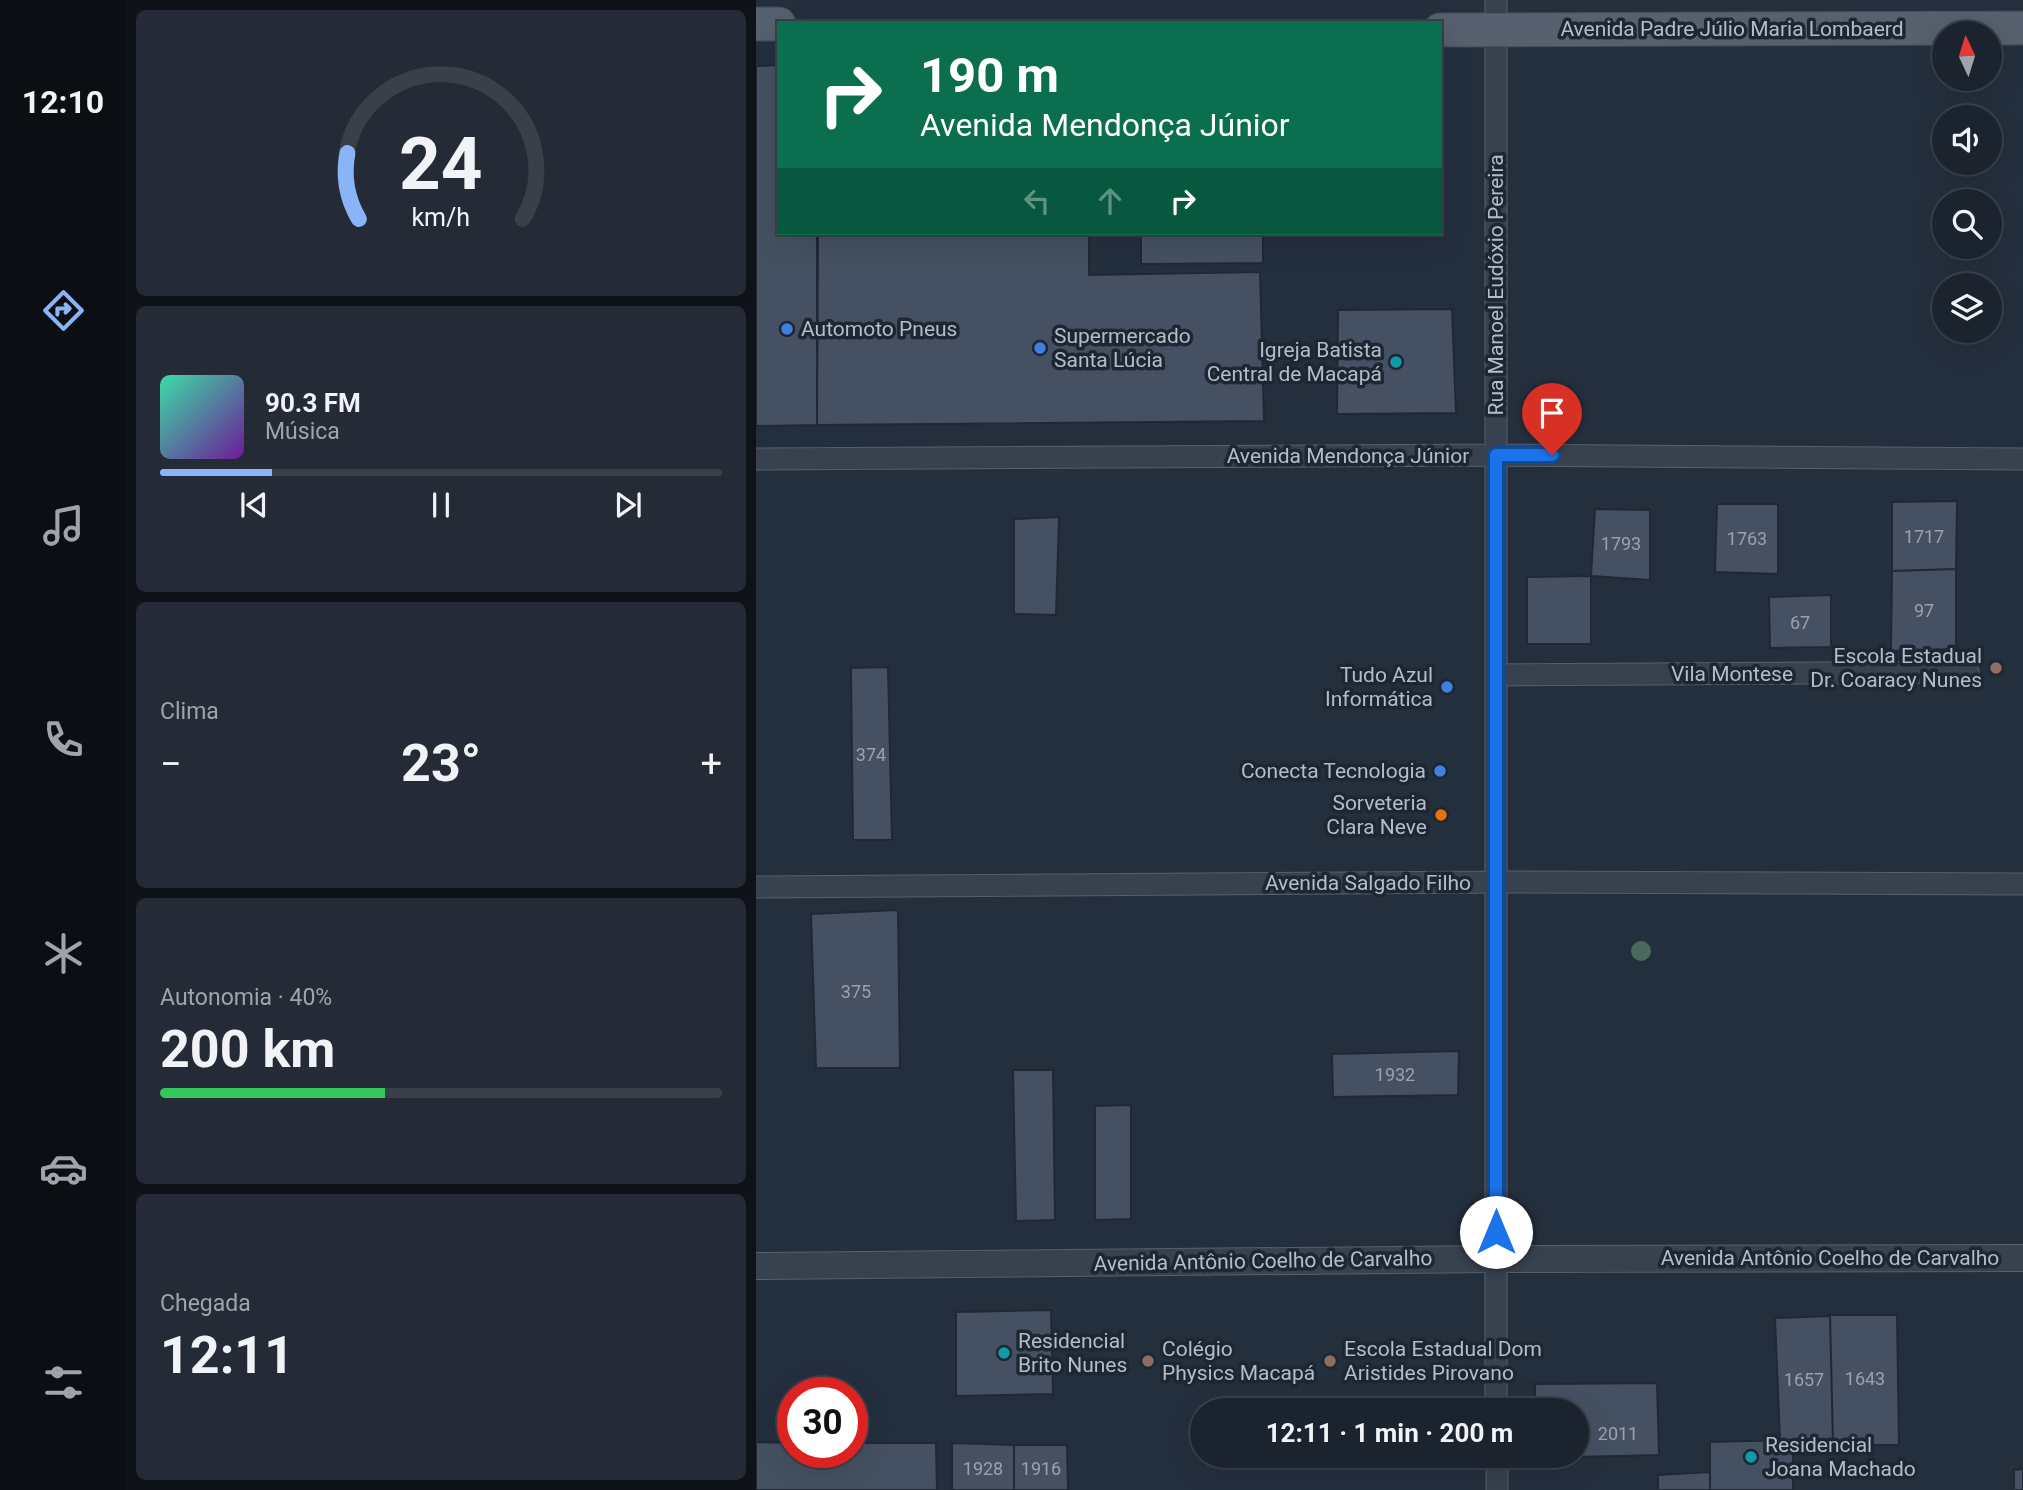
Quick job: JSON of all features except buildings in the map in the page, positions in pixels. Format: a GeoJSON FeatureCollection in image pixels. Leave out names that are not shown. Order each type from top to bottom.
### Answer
{"type":"FeatureCollection","features":[{"type":"Feature","properties":{"kind":"main road","name":"Avenida Padre Júlio Maria Lombaerd"},"geometry":{"type":"LineString","coordinates":[[1442,29],[1495,15],[2023,28]]}},
{"type":"Feature","properties":{"kind":"main road"},"geometry":{"type":"LineString","coordinates":[[756,24],[777,24]]}},
{"type":"Feature","properties":{"kind":"street","name":"Rua Manoel Eudóxio Pereira"},"geometry":{"type":"LineString","coordinates":[[1495,15],[1496,1398]]}},
{"type":"Feature","properties":{"kind":"street","name":"Avenida Mendonça Júnior"},"geometry":{"type":"LineString","coordinates":[[756,459],[1496,455],[2023,459]]}},
{"type":"Feature","properties":{"kind":"street","name":"Vila Montese"},"geometry":{"type":"LineString","coordinates":[[1496,675],[1968,672]]}},
{"type":"Feature","properties":{"kind":"street","name":"Avenida Salgado Filho"},"geometry":{"type":"LineString","coordinates":[[756,887],[1495,882],[2023,884]]}},
{"type":"Feature","properties":{"kind":"street","name":"Avenida Antônio Coelho de Carvalho"},"geometry":{"type":"LineString","coordinates":[[756,1266],[1496,1259],[2023,1258]]}},
{"type":"Feature","properties":{"kind":"street"},"geometry":{"type":"LineString","coordinates":[[1497,1468],[1497,1490]]}},
{"type":"Feature","properties":{"kind":"place","name":"Automoto Pneus"},"geometry":{"type":"Point","coordinates":[787,329]}},
{"type":"Feature","properties":{"kind":"place","name":"Supermercado Santa Lúcia"},"geometry":{"type":"Point","coordinates":[1040,348]}},
{"type":"Feature","properties":{"kind":"place","name":"Igreja Batista Central de Macapá"},"geometry":{"type":"Point","coordinates":[1396,362]}},
{"type":"Feature","properties":{"kind":"place","name":"Escola Estadual Dr. Coaracy Nunes"},"geometry":{"type":"Point","coordinates":[1996,668]}},
{"type":"Feature","properties":{"kind":"place","name":"Tudo Azul Informática"},"geometry":{"type":"Point","coordinates":[1447,687]}},
{"type":"Feature","properties":{"kind":"place","name":"Conecta Tecnologia"},"geometry":{"type":"Point","coordinates":[1440,771]}},
{"type":"Feature","properties":{"kind":"place","name":"Sorveteria Clara Neve"},"geometry":{"type":"Point","coordinates":[1441,815]}},
{"type":"Feature","properties":{"kind":"place","name":"Residencial Brito Nunes"},"geometry":{"type":"Point","coordinates":[1004,1353]}},
{"type":"Feature","properties":{"kind":"place","name":"Colégio Physics Macapá"},"geometry":{"type":"Point","coordinates":[1148,1361]}},
{"type":"Feature","properties":{"kind":"place","name":"Escola Estadual Dom Aristides Pirovano"},"geometry":{"type":"Point","coordinates":[1330,1361]}},
{"type":"Feature","properties":{"kind":"place","name":"Residencial Joana Machado"},"geometry":{"type":"Point","coordinates":[1751,1457]}},
{"type":"Feature","properties":{"kind":"route"},"geometry":{"type":"LineString","coordinates":[[1496,1232],[1496,455],[1552,455]]}}]}
